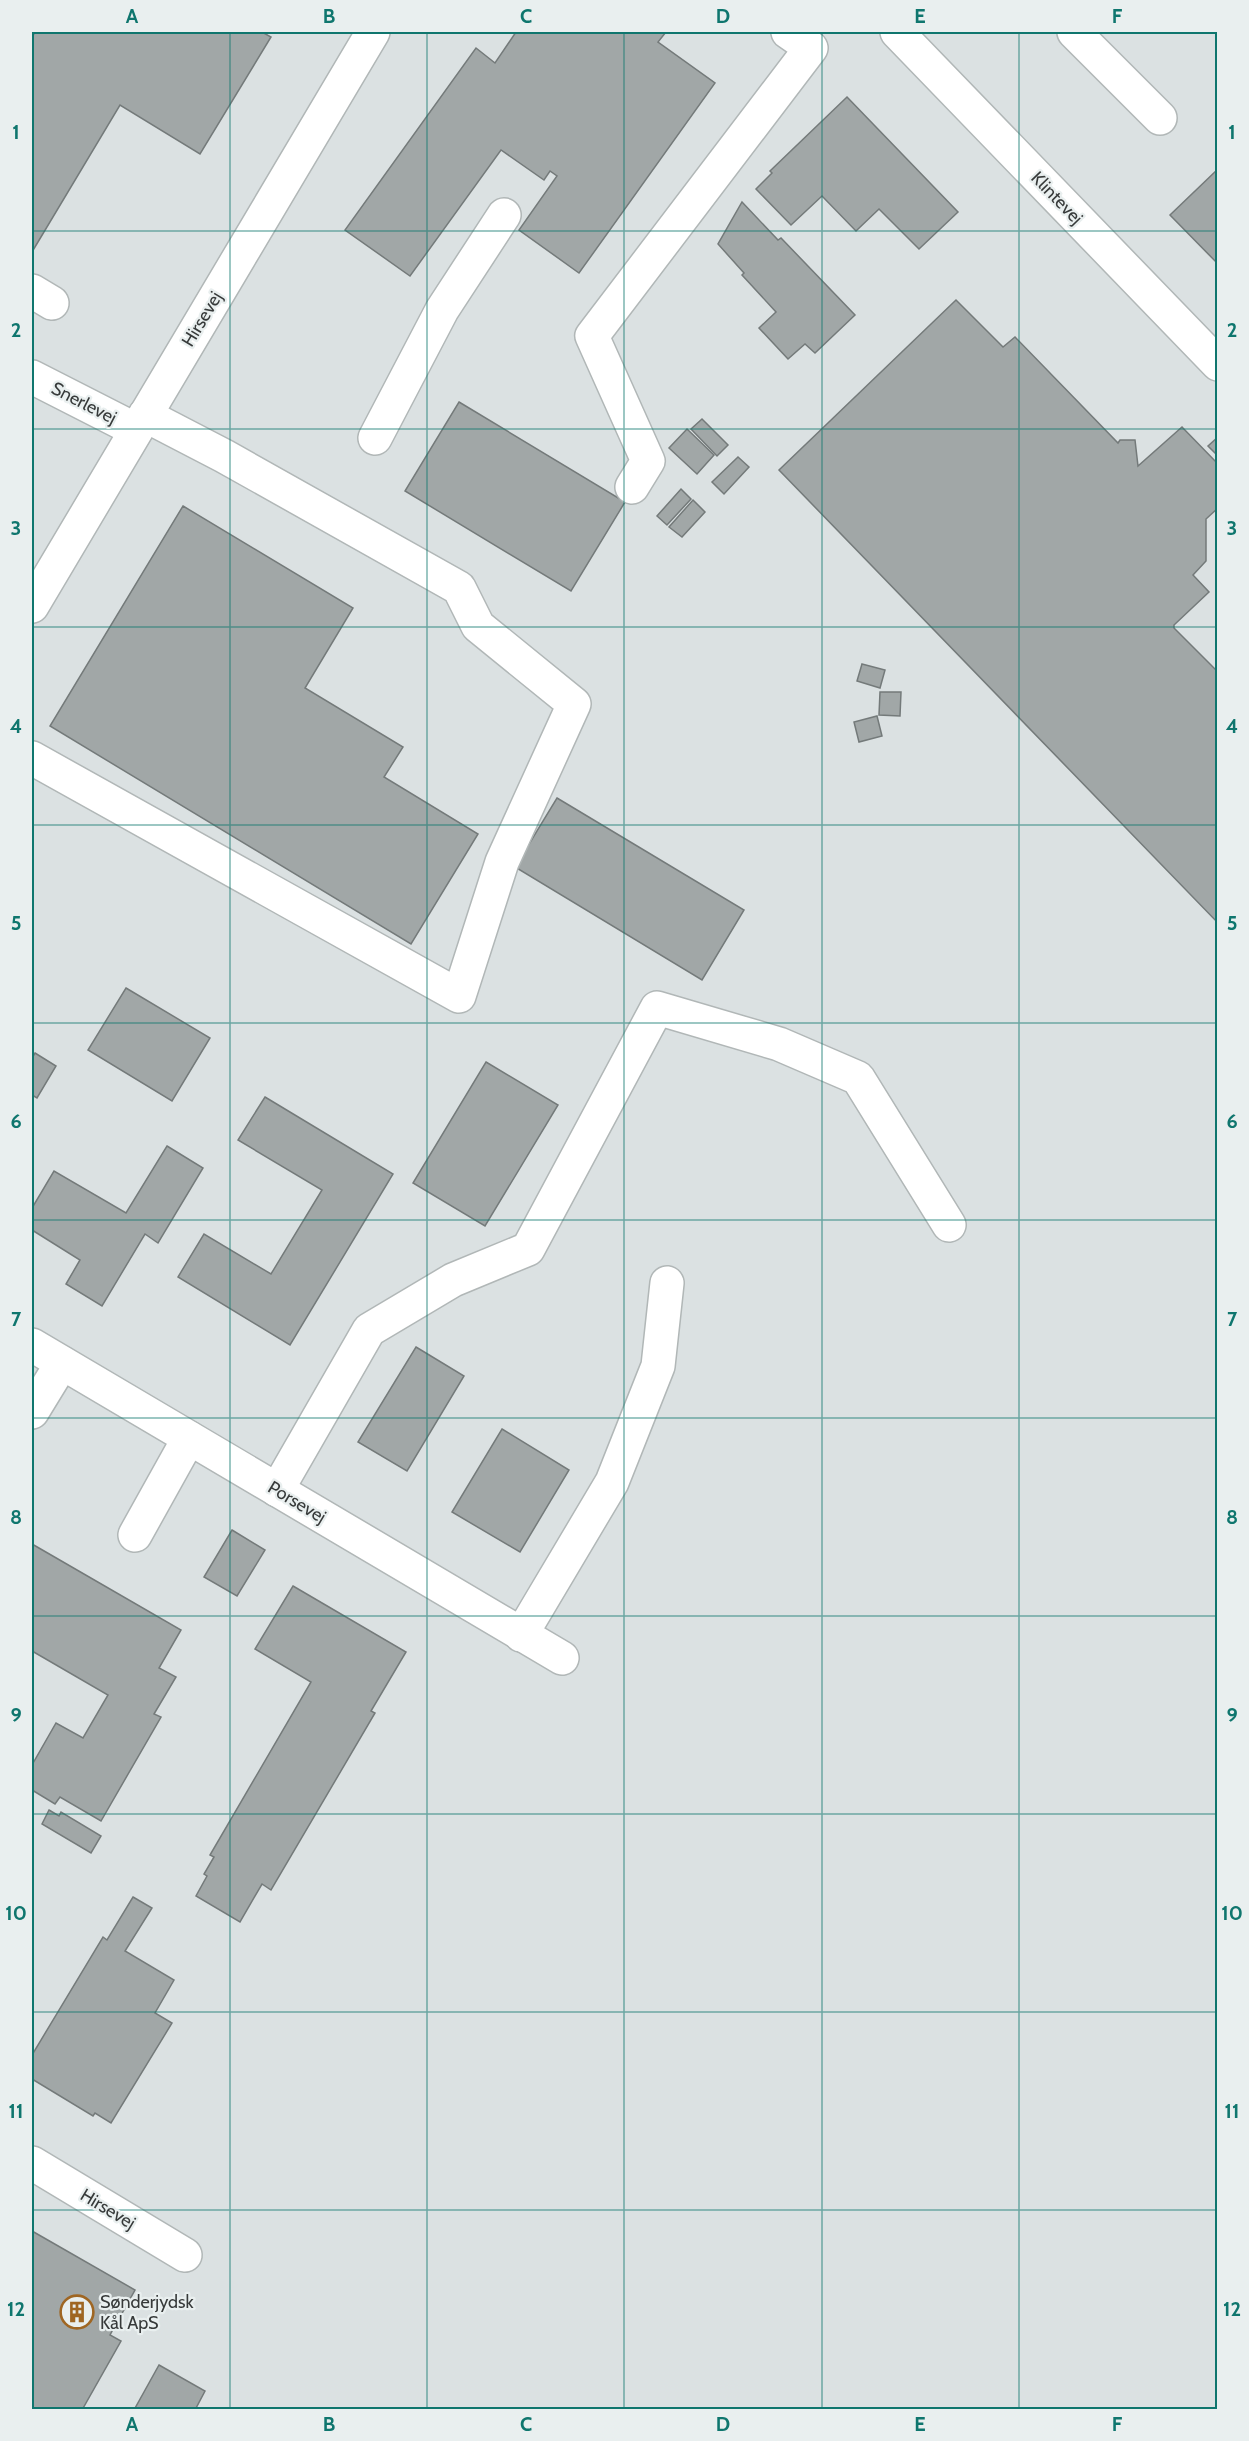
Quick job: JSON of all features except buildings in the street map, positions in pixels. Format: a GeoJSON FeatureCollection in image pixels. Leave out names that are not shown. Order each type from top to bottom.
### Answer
{"type":"FeatureCollection","features":[{"type":"Feature","properties":{"kind":"street","name":"Hirsevej"},"geometry":{"type":"LineString","coordinates":[[32,606],[373,32]]}},
{"type":"Feature","properties":{"kind":"street"},"geometry":{"type":"LineString","coordinates":[[632,486],[648,461],[592,336],[811,48],[788,32]]}},
{"type":"Feature","properties":{"kind":"street","name":"Klintevej"},"geometry":{"type":"LineString","coordinates":[[897,32],[1218,364]]}},
{"type":"Feature","properties":{"kind":"street"},"geometry":{"type":"LineString","coordinates":[[1074,32],[1160,118]]}},
{"type":"Feature","properties":{"kind":"street"},"geometry":{"type":"LineString","coordinates":[[375,438],[442,310],[504,215]]}},
{"type":"Feature","properties":{"kind":"street","name":"Snerlevej"},"geometry":{"type":"LineString","coordinates":[[32,377],[225,456],[459,588],[478,626],[574,704],[502,862],[459,996],[32,758]]}},
{"type":"Feature","properties":{"kind":"street"},"geometry":{"type":"LineString","coordinates":[[276,1490],[369,1330],[453,1280],[528,1249],[657,1008],[779,1044],[858,1078],[949,1225]]}},
{"type":"Feature","properties":{"kind":"street"},"geometry":{"type":"LineString","coordinates":[[521,1635],[612,1482],[658,1365],[667,1283]]}},
{"type":"Feature","properties":{"kind":"street","name":"Porsevej"},"geometry":{"type":"LineString","coordinates":[[32,1345],[562,1658]]}},
{"type":"Feature","properties":{"kind":"street"},"geometry":{"type":"LineString","coordinates":[[32,1412],[62,1363]]}},
{"type":"Feature","properties":{"kind":"street"},"geometry":{"type":"LineString","coordinates":[[135,1535],[189,1438]]}},
{"type":"Feature","properties":{"kind":"street","name":"Hirsevej"},"geometry":{"type":"LineString","coordinates":[[32,2163],[185,2255]]}},
{"type":"Feature","properties":{"kind":"place","name":"Sønderjydsk Kål ApS"},"geometry":{"type":"Point","coordinates":[77,2312]}}]}
